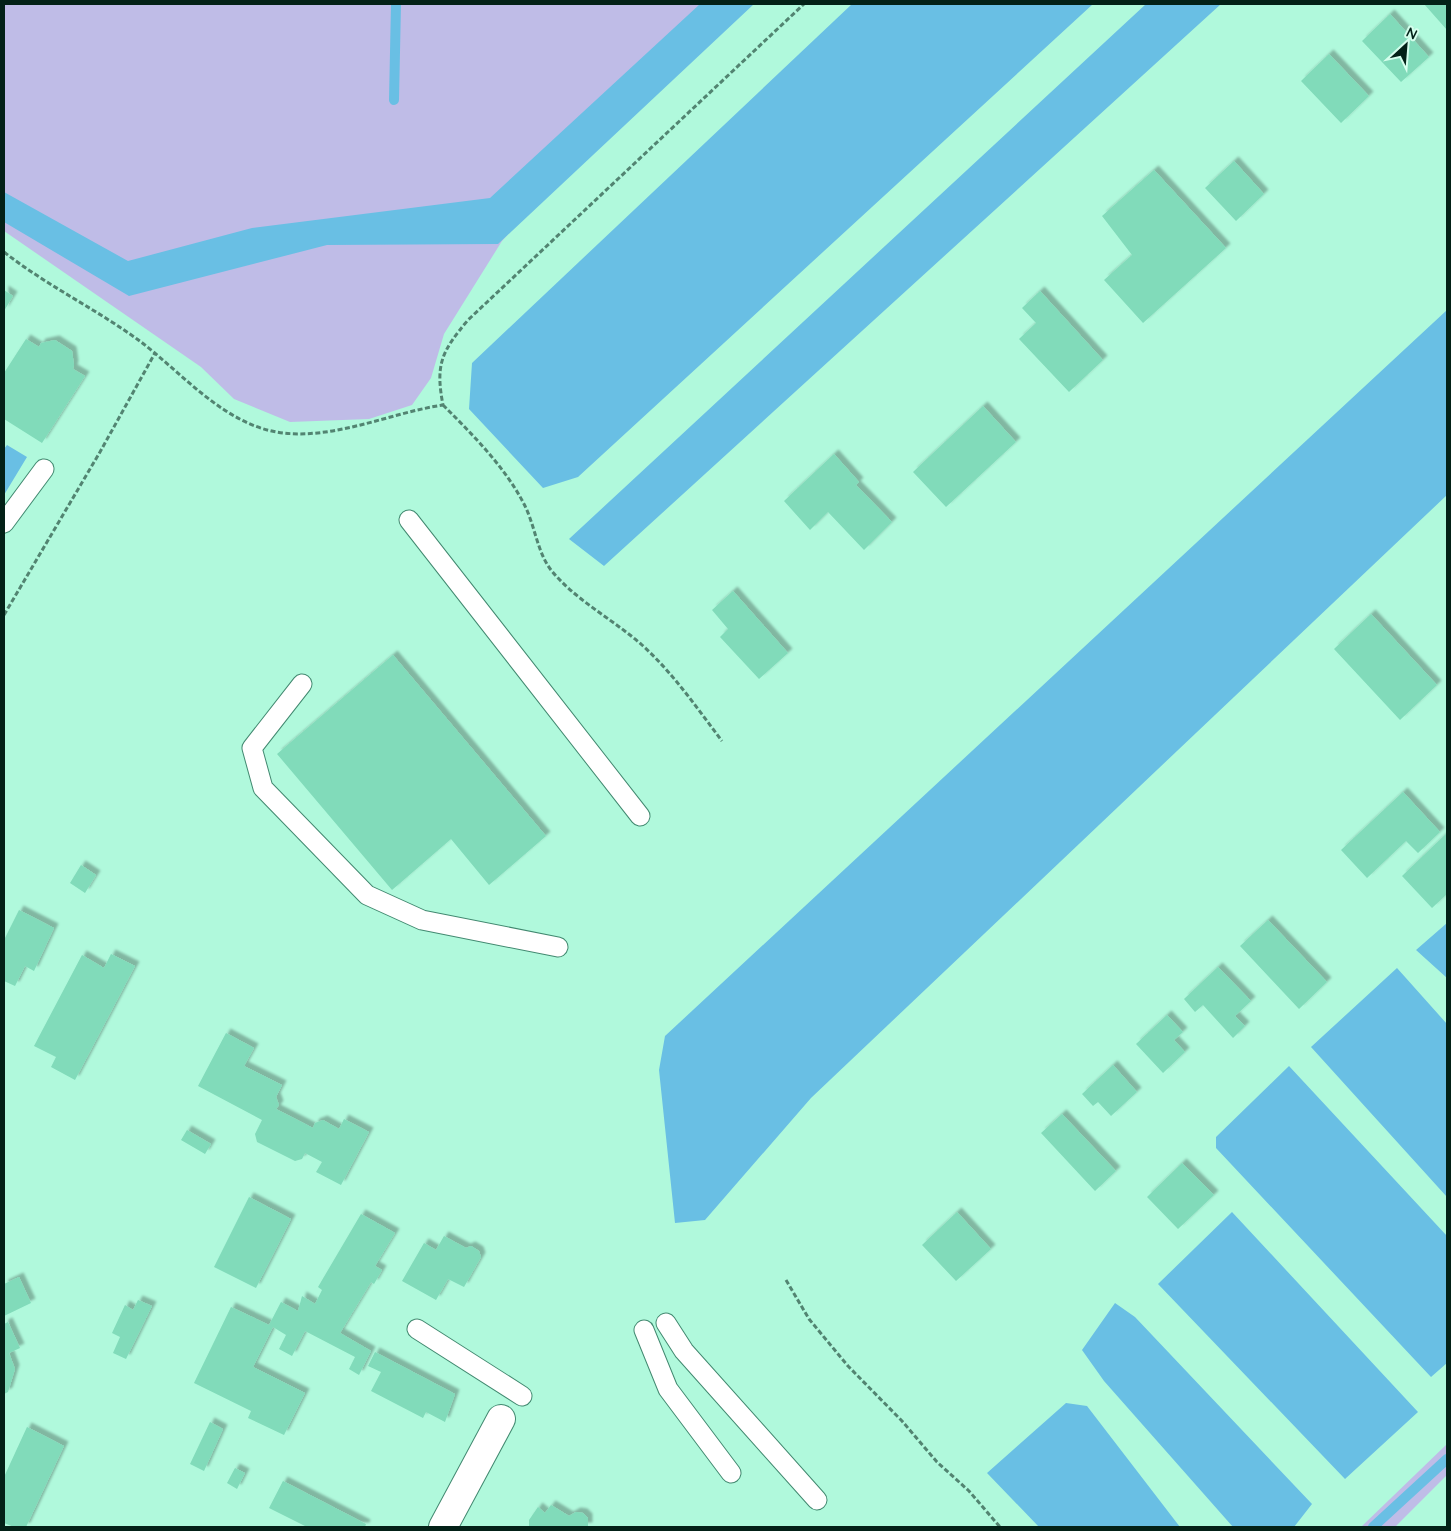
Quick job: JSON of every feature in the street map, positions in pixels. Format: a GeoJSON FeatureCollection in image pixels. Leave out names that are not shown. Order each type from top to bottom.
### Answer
{"type":"FeatureCollection","features":[{"type":"Feature","properties":{"kind":"street"},"geometry":{"type":"LineString","coordinates":[[443,1527],[501,1420]]}},
{"type":"Feature","properties":{"kind":"lane"},"geometry":{"type":"LineString","coordinates":[[4,524],[44,469]]}},
{"type":"Feature","properties":{"kind":"lane"},"geometry":{"type":"LineString","coordinates":[[409,520],[640,816]]}},
{"type":"Feature","properties":{"kind":"lane"},"geometry":{"type":"LineString","coordinates":[[302,684],[252,748],[263,788],[368,895],[422,920],[558,947]]}},
{"type":"Feature","properties":{"kind":"lane"},"geometry":{"type":"LineString","coordinates":[[666,1323],[684,1351],[816,1500]]}},
{"type":"Feature","properties":{"kind":"lane"},"geometry":{"type":"LineString","coordinates":[[418,1329],[522,1396]]}},
{"type":"Feature","properties":{"kind":"lane"},"geometry":{"type":"LineString","coordinates":[[644,1330],[668,1389],[731,1472]]}},
{"type":"Feature","properties":{"kind":"path"},"geometry":{"type":"LineString","coordinates":[[722,741],[685,692],[642,645],[593,608],[552,571],[545,560],[524,503],[511,482],[467,429],[443,405],[439,387],[439,366],[450,342],[468,320],[804,4]]}},
{"type":"Feature","properties":{"kind":"path"},"geometry":{"type":"LineString","coordinates":[[4,252],[33,275],[137,339],[211,400],[230,413],[270,430],[284,433],[331,431],[443,405]]}},
{"type":"Feature","properties":{"kind":"path"},"geometry":{"type":"LineString","coordinates":[[4,615],[100,452],[155,353]]}},
{"type":"Feature","properties":{"kind":"path"},"geometry":{"type":"LineString","coordinates":[[786,1280],[809,1319],[848,1366],[902,1421],[937,1462],[969,1491],[1000,1527]]}},
{"type":"Feature","properties":{"kind":"shaded area"},"geometry":{"type":"Polygon","coordinates":[[[4,4],[748,4],[613,121],[502,241],[444,334],[431,378],[412,405],[369,419],[290,422],[234,399],[201,367],[4,231],[4,4]]]}},
{"type":"Feature","properties":{"kind":"shaded area"},"geometry":{"type":"Polygon","coordinates":[[[700,4],[754,4],[498,244],[327,245],[129,296],[4,222],[4,192],[128,261],[252,228],[490,198],[700,4]]]}},
{"type":"Feature","properties":{"kind":"shaded area"},"geometry":{"type":"Polygon","coordinates":[[[852,4],[1093,4],[578,477],[543,488],[469,409],[472,363],[852,4]]]}},
{"type":"Feature","properties":{"kind":"shaded area"},"geometry":{"type":"Polygon","coordinates":[[[1146,4],[1221,4],[604,566],[569,539],[1146,4]]]}},
{"type":"Feature","properties":{"kind":"shaded area"},"geometry":{"type":"Polygon","coordinates":[[[1447,310],[1447,495],[811,1098],[705,1220],[675,1223],[659,1070],[665,1036],[1447,310]]]}},
{"type":"Feature","properties":{"kind":"shaded area"},"geometry":{"type":"Polygon","coordinates":[[[7,445],[27,457],[4,495],[4,449],[7,445]]]}},
{"type":"Feature","properties":{"kind":"shaded area"},"geometry":{"type":"Polygon","coordinates":[[[1447,923],[1447,978],[1416,950],[1447,923]]]}},
{"type":"Feature","properties":{"kind":"shaded area"},"geometry":{"type":"Polygon","coordinates":[[[1397,968],[1447,1024],[1447,1197],[1311,1047],[1397,968]]]}},
{"type":"Feature","properties":{"kind":"shaded area"},"geometry":{"type":"Polygon","coordinates":[[[1289,1066],[1447,1236],[1447,1363],[1431,1377],[1216,1148],[1216,1137],[1289,1066]]]}},
{"type":"Feature","properties":{"kind":"shaded area"},"geometry":{"type":"Polygon","coordinates":[[[1232,1212],[1418,1412],[1345,1479],[1158,1284],[1232,1212]]]}},
{"type":"Feature","properties":{"kind":"shaded area"},"geometry":{"type":"Polygon","coordinates":[[[1115,1303],[1135,1317],[1312,1504],[1294,1527],[1233,1527],[1104,1381],[1082,1350],[1115,1303]]]}},
{"type":"Feature","properties":{"kind":"shaded area"},"geometry":{"type":"Polygon","coordinates":[[[1066,1403],[1087,1406],[1180,1527],[1039,1527],[987,1473],[1066,1403]]]}},
{"type":"Feature","properties":{"kind":"shaded area"},"geometry":{"type":"Polygon","coordinates":[[[1447,1444],[1447,1475],[1395,1527],[1361,1527],[1447,1444]]]}},
{"type":"Feature","properties":{"kind":"building"},"geometry":{"type":"Polygon","coordinates":[[[1424,4],[1447,4],[1447,30],[1424,4]]]}},
{"type":"Feature","properties":{"kind":"building"},"geometry":{"type":"Polygon","coordinates":[[[1390,14],[1429,57],[1401,82],[1362,41],[1390,14]]]}},
{"type":"Feature","properties":{"kind":"building"},"geometry":{"type":"Polygon","coordinates":[[[1329,54],[1369,96],[1341,123],[1301,81],[1329,54]]]}},
{"type":"Feature","properties":{"kind":"building"},"geometry":{"type":"Polygon","coordinates":[[[1234,161],[1264,194],[1236,221],[1205,188],[1234,161]]]}},
{"type":"Feature","properties":{"kind":"building"},"geometry":{"type":"Polygon","coordinates":[[[1154,170],[1226,248],[1143,323],[1104,280],[1132,255],[1102,216],[1154,170]]]}},
{"type":"Feature","properties":{"kind":"building"},"geometry":{"type":"Polygon","coordinates":[[[4,290],[13,296],[4,311],[4,290]]]}},
{"type":"Feature","properties":{"kind":"building"},"geometry":{"type":"Polygon","coordinates":[[[1040,291],[1103,360],[1069,392],[1019,339],[1036,323],[1022,308],[1040,291]]]}},
{"type":"Feature","properties":{"kind":"building"},"geometry":{"type":"Polygon","coordinates":[[[26,339],[39,347],[41,343],[55,340],[72,351],[73,369],[85,376],[42,443],[4,419],[4,373],[26,339]]]}},
{"type":"Feature","properties":{"kind":"building"},"geometry":{"type":"Polygon","coordinates":[[[983,406],[1016,442],[946,507],[913,472],[983,406]]]}},
{"type":"Feature","properties":{"kind":"building"},"geometry":{"type":"Polygon","coordinates":[[[834,454],[859,482],[856,485],[892,522],[864,550],[828,512],[810,530],[784,501],[834,454]]]}},
{"type":"Feature","properties":{"kind":"building"},"geometry":{"type":"Polygon","coordinates":[[[733,591],[788,653],[759,679],[720,637],[728,629],[712,610],[733,591]]]}},
{"type":"Feature","properties":{"kind":"building"},"geometry":{"type":"Polygon","coordinates":[[[1371,614],[1437,685],[1400,720],[1334,649],[1371,614]]]}},
{"type":"Feature","properties":{"kind":"building"},"geometry":{"type":"Polygon","coordinates":[[[393,655],[546,836],[489,885],[451,839],[392,890],[277,754],[393,655]]]}},
{"type":"Feature","properties":{"kind":"building"},"geometry":{"type":"Polygon","coordinates":[[[1403,792],[1440,832],[1418,853],[1406,841],[1367,878],[1341,850],[1403,792]]]}},
{"type":"Feature","properties":{"kind":"building"},"geometry":{"type":"Polygon","coordinates":[[[1447,833],[1447,894],[1432,908],[1402,876],[1447,833]]]}},
{"type":"Feature","properties":{"kind":"building"},"geometry":{"type":"Polygon","coordinates":[[[81,865],[96,875],[85,893],[70,883],[81,865]]]}},
{"type":"Feature","properties":{"kind":"building"},"geometry":{"type":"Polygon","coordinates":[[[19,910],[54,928],[34,971],[25,966],[15,986],[4,981],[4,940],[19,910]]]}},
{"type":"Feature","properties":{"kind":"building"},"geometry":{"type":"Polygon","coordinates":[[[1268,920],[1327,982],[1299,1009],[1240,946],[1268,920]]]}},
{"type":"Feature","properties":{"kind":"building"},"geometry":{"type":"Polygon","coordinates":[[[111,954],[135,966],[75,1080],[51,1067],[56,1057],[34,1046],[82,955],[104,968],[111,954]]]}},
{"type":"Feature","properties":{"kind":"building"},"geometry":{"type":"Polygon","coordinates":[[[1218,967],[1251,1001],[1235,1016],[1245,1026],[1233,1038],[1203,1005],[1195,1012],[1184,999],[1218,967]]]}},
{"type":"Feature","properties":{"kind":"building"},"geometry":{"type":"Polygon","coordinates":[[[1167,1015],[1183,1032],[1174,1040],[1185,1052],[1163,1073],[1136,1044],[1167,1015]]]}},
{"type":"Feature","properties":{"kind":"building"},"geometry":{"type":"Polygon","coordinates":[[[226,1033],[254,1048],[244,1066],[282,1085],[276,1097],[279,1105],[276,1109],[313,1128],[315,1123],[323,1120],[339,1129],[344,1119],[369,1132],[341,1185],[316,1172],[322,1162],[305,1153],[302,1159],[295,1161],[257,1142],[255,1134],[262,1120],[198,1086],[226,1033]]]}},
{"type":"Feature","properties":{"kind":"building"},"geometry":{"type":"Polygon","coordinates":[[[1113,1065],[1137,1092],[1111,1116],[1098,1102],[1093,1106],[1082,1094],[1113,1065]]]}},
{"type":"Feature","properties":{"kind":"building"},"geometry":{"type":"Polygon","coordinates":[[[1062,1114],[1116,1171],[1095,1191],[1041,1133],[1062,1114]]]}},
{"type":"Feature","properties":{"kind":"building"},"geometry":{"type":"Polygon","coordinates":[[[187,1130],[211,1144],[205,1154],[181,1140],[187,1130]]]}},
{"type":"Feature","properties":{"kind":"building"},"geometry":{"type":"Polygon","coordinates":[[[1182,1163],[1214,1195],[1178,1229],[1147,1197],[1182,1163]]]}},
{"type":"Feature","properties":{"kind":"building"},"geometry":{"type":"Polygon","coordinates":[[[249,1197],[291,1219],[256,1288],[214,1267],[249,1197]]]}},
{"type":"Feature","properties":{"kind":"building"},"geometry":{"type":"Polygon","coordinates":[[[957,1212],[991,1249],[956,1281],[922,1245],[957,1212]]]}},
{"type":"Feature","properties":{"kind":"building"},"geometry":{"type":"Polygon","coordinates":[[[361,1214],[395,1233],[375,1266],[382,1270],[374,1284],[371,1282],[340,1333],[371,1351],[359,1375],[349,1369],[355,1357],[305,1331],[292,1356],[279,1349],[286,1335],[273,1327],[253,1367],[305,1393],[284,1435],[248,1418],[251,1411],[194,1383],[231,1307],[269,1325],[281,1302],[298,1311],[302,1296],[315,1304],[322,1290],[318,1287],[361,1214]]]}},
{"type":"Feature","properties":{"kind":"building"},"geometry":{"type":"Polygon","coordinates":[[[444,1236],[466,1248],[471,1246],[479,1251],[481,1257],[464,1287],[448,1279],[436,1300],[402,1281],[424,1243],[436,1250],[444,1236]]]}},
{"type":"Feature","properties":{"kind":"building"},"geometry":{"type":"Polygon","coordinates":[[[19,1277],[31,1303],[4,1316],[4,1284],[19,1277]]]}},
{"type":"Feature","properties":{"kind":"building"},"geometry":{"type":"Polygon","coordinates":[[[138,1300],[152,1306],[126,1359],[113,1353],[120,1337],[112,1333],[125,1305],[133,1310],[138,1300]]]}},
{"type":"Feature","properties":{"kind":"building"},"geometry":{"type":"Polygon","coordinates":[[[8,1322],[20,1348],[9,1353],[15,1369],[8,1392],[4,1394],[4,1324],[8,1322]]]}},
{"type":"Feature","properties":{"kind":"building"},"geometry":{"type":"Polygon","coordinates":[[[375,1352],[455,1394],[445,1422],[426,1412],[423,1418],[371,1391],[381,1372],[368,1366],[375,1352]]]}},
{"type":"Feature","properties":{"kind":"building"},"geometry":{"type":"Polygon","coordinates":[[[210,1422],[223,1429],[204,1471],[190,1464],[210,1422]]]}},
{"type":"Feature","properties":{"kind":"building"},"geometry":{"type":"Polygon","coordinates":[[[27,1427],[64,1446],[26,1527],[14,1527],[4,1523],[4,1477],[27,1427]]]}},
{"type":"Feature","properties":{"kind":"building"},"geometry":{"type":"Polygon","coordinates":[[[235,1468],[245,1473],[237,1489],[227,1483],[235,1468]]]}},
{"type":"Feature","properties":{"kind":"building"},"geometry":{"type":"Polygon","coordinates":[[[283,1481],[366,1524],[365,1527],[307,1527],[269,1508],[283,1481]]]}},
{"type":"Feature","properties":{"kind":"building"},"geometry":{"type":"Polygon","coordinates":[[[551,1505],[569,1516],[576,1512],[583,1513],[588,1518],[588,1527],[529,1527],[529,1520],[538,1507],[545,1513],[551,1505]]]}},
{"type":"Feature","properties":{"kind":"waterway"},"geometry":{"type":"LineString","coordinates":[[394,100],[396,4]]}},
{"type":"Feature","properties":{"kind":"waterway"},"geometry":{"type":"LineString","coordinates":[[1373,1527],[1447,1459]]}}]}
